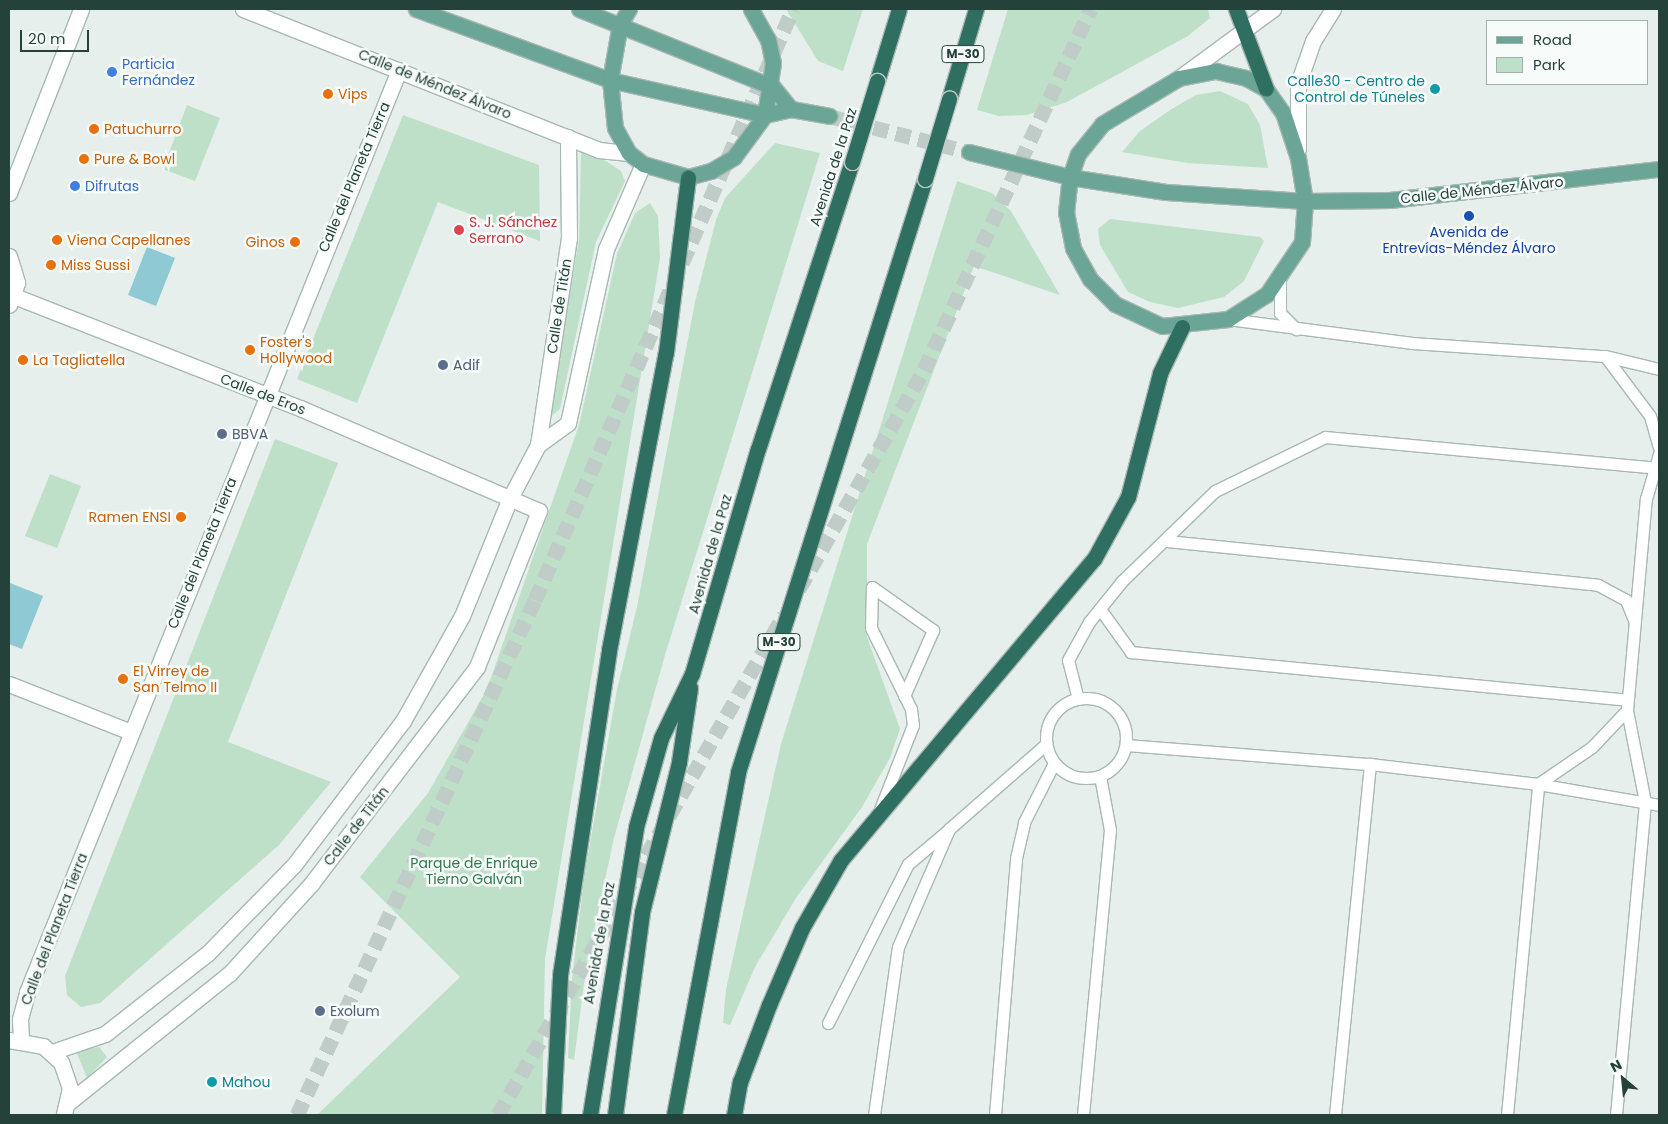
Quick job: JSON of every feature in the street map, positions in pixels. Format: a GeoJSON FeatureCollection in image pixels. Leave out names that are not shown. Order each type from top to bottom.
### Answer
{"type":"FeatureCollection","features":[{"type":"Feature","properties":{"kind":"highway","name":"Avenida de la Paz"},"geometry":{"type":"LineString","coordinates":[[590,1115],[636,827],[660,738],[692,674],[758,449],[852,162],[899,9]]}},
{"type":"Feature","properties":{"kind":"highway","name":"M-30"},"geometry":{"type":"LineString","coordinates":[[674,1115],[738,772],[925,179],[976,9]]}},
{"type":"Feature","properties":{"kind":"highway"},"geometry":{"type":"LineString","coordinates":[[1236,9],[1242,30],[1266,89]]}},
{"type":"Feature","properties":{"kind":"highway"},"geometry":{"type":"LineString","coordinates":[[553,1115],[560,975],[609,650],[666,352],[688,177]]}},
{"type":"Feature","properties":{"kind":"highway"},"geometry":{"type":"LineString","coordinates":[[734,1115],[740,1082],[802,928],[841,860],[878,813],[1094,559],[1128,497],[1160,373],[1182,327]]}},
{"type":"Feature","properties":{"kind":"highway"},"geometry":{"type":"LineString","coordinates":[[615,1115],[642,912],[679,762],[692,674]]}},
{"type":"Feature","properties":{"kind":"main road"},"geometry":{"type":"LineString","coordinates":[[416,9],[610,80],[765,115],[791,109],[829,116]]}},
{"type":"Feature","properties":{"kind":"main road"},"geometry":{"type":"LineString","coordinates":[[579,9],[772,87],[791,109]]}},
{"type":"Feature","properties":{"kind":"main road"},"geometry":{"type":"LineString","coordinates":[[629,9],[620,24],[610,80],[610,112],[629,153],[643,164],[688,177],[711,171],[734,157],[765,115],[772,87],[768,40],[751,9]]}},
{"type":"Feature","properties":{"kind":"main road"},"geometry":{"type":"LineString","coordinates":[[1216,71],[1246,78],[1266,89],[1283,113],[1298,158],[1305,201],[1302,242],[1267,294],[1228,319],[1182,327],[1162,326],[1130,312],[1090,279],[1073,248],[1066,213],[1070,177],[1078,154],[1102,124],[1179,78],[1216,71]]}},
{"type":"Feature","properties":{"kind":"main road","name":"Calle de Méndez Álvaro"},"geometry":{"type":"LineString","coordinates":[[969,152],[1070,177],[1166,192],[1305,201],[1410,198],[1659,169]]}},
{"type":"Feature","properties":{"kind":"street"},"geometry":{"type":"LineString","coordinates":[[9,193],[81,9]]}},
{"type":"Feature","properties":{"kind":"street","name":"Calle de Méndez Álvaro"},"geometry":{"type":"LineString","coordinates":[[243,9],[599,150],[629,153]]}},
{"type":"Feature","properties":{"kind":"street"},"geometry":{"type":"LineString","coordinates":[[1179,78],[1273,9]]}},
{"type":"Feature","properties":{"kind":"street"},"geometry":{"type":"LineString","coordinates":[[1298,158],[1298,84],[1313,41],[1333,9]]}},
{"type":"Feature","properties":{"kind":"street","name":"Calle del Planeta Tierra"},"geometry":{"type":"LineString","coordinates":[[15,1040],[27,992],[265,395],[399,70]]}},
{"type":"Feature","properties":{"kind":"street","name":"Calle de Titán"},"geometry":{"type":"LineString","coordinates":[[52,1052],[105,1034],[208,953],[294,865],[403,721],[462,616],[510,498],[538,445],[570,238],[568,137]]}},
{"type":"Feature","properties":{"kind":"street","name":"Calle de Titán"},"geometry":{"type":"LineString","coordinates":[[538,445],[568,423],[606,250],[643,164]]}},
{"type":"Feature","properties":{"kind":"street"},"geometry":{"type":"LineString","coordinates":[[9,256],[16,270],[11,301]]}},
{"type":"Feature","properties":{"kind":"street","name":"Calle de Eros"},"geometry":{"type":"LineString","coordinates":[[11,301],[265,395],[510,498]]}},
{"type":"Feature","properties":{"kind":"street","name":"Calle de Titán"},"geometry":{"type":"LineString","coordinates":[[66,1109],[230,973],[312,883],[477,667],[539,511],[510,498]]}},
{"type":"Feature","properties":{"kind":"street"},"geometry":{"type":"LineString","coordinates":[[9,684],[132,732]]}},
{"type":"Feature","properties":{"kind":"street"},"geometry":{"type":"LineString","coordinates":[[15,1040],[52,1052],[67,1075],[66,1109]]}},
{"type":"Feature","properties":{"kind":"lane"},"geometry":{"type":"LineString","coordinates":[[1280,276],[1280,313],[1296,329]]}},
{"type":"Feature","properties":{"kind":"lane"},"geometry":{"type":"LineString","coordinates":[[1228,319],[1412,343],[1605,356],[1659,369]]}},
{"type":"Feature","properties":{"kind":"lane"},"geometry":{"type":"LineString","coordinates":[[1605,356],[1650,416],[1659,447]]}},
{"type":"Feature","properties":{"kind":"lane"},"geometry":{"type":"LineString","coordinates":[[1078,699],[1068,660],[1100,609],[1122,581],[1167,541],[1215,491],[1325,437],[1656,468]]}},
{"type":"Feature","properties":{"kind":"lane"},"geometry":{"type":"LineString","coordinates":[[1616,1115],[1645,802],[1627,705],[1646,499],[1659,454]]}},
{"type":"Feature","properties":{"kind":"lane"},"geometry":{"type":"LineString","coordinates":[[1167,541],[1598,585],[1626,600],[1635,621]]}},
{"type":"Feature","properties":{"kind":"lane"},"geometry":{"type":"LineString","coordinates":[[878,813],[913,725],[904,696],[871,628],[872,587],[933,630],[904,696]]}},
{"type":"Feature","properties":{"kind":"lane"},"geometry":{"type":"LineString","coordinates":[[1100,609],[1131,652],[1627,705]]}},
{"type":"Feature","properties":{"kind":"lane"},"geometry":{"type":"LineString","coordinates":[[828,1023],[908,864],[1046,744],[1054,713],[1078,699],[1092,699],[1116,712],[1123,724],[1126,745],[1112,769],[1100,776],[1077,778],[1054,763],[1046,744]]}},
{"type":"Feature","properties":{"kind":"lane"},"geometry":{"type":"LineString","coordinates":[[1538,784],[1592,747],[1627,705]]}},
{"type":"Feature","properties":{"kind":"lane"},"geometry":{"type":"LineString","coordinates":[[1126,745],[1370,764],[1538,784],[1659,805]]}},
{"type":"Feature","properties":{"kind":"lane"},"geometry":{"type":"LineString","coordinates":[[995,1115],[1016,858],[1024,822],[1054,763]]}},
{"type":"Feature","properties":{"kind":"lane"},"geometry":{"type":"LineString","coordinates":[[1335,1115],[1370,764]]}},
{"type":"Feature","properties":{"kind":"lane"},"geometry":{"type":"LineString","coordinates":[[1083,1115],[1110,830],[1100,776]]}},
{"type":"Feature","properties":{"kind":"lane"},"geometry":{"type":"LineString","coordinates":[[1507,1115],[1538,784]]}},
{"type":"Feature","properties":{"kind":"lane"},"geometry":{"type":"LineString","coordinates":[[874,1115],[898,947],[949,829]]}},
{"type":"Feature","properties":{"kind":"green space"},"geometry":{"type":"Polygon","coordinates":[[[786,9],[863,9],[843,71],[818,61],[786,9]]]}},
{"type":"Feature","properties":{"kind":"green space"},"geometry":{"type":"Polygon","coordinates":[[[1008,9],[1208,9],[1210,18],[1188,36],[1067,102],[1027,115],[999,116],[977,110],[1008,9]]]}},
{"type":"Feature","properties":{"kind":"green space"},"geometry":{"type":"Polygon","coordinates":[[[1220,91],[1248,104],[1260,125],[1268,168],[1188,163],[1122,152],[1140,131],[1170,110],[1196,95],[1220,91]]]}},
{"type":"Feature","properties":{"kind":"green space"},"geometry":{"type":"Polygon","coordinates":[[[187,105],[220,118],[195,181],[163,169],[187,105]]]}},
{"type":"Feature","properties":{"kind":"green space"},"geometry":{"type":"Polygon","coordinates":[[[403,115],[539,165],[540,241],[438,202],[357,403],[297,379],[403,115]]]}},
{"type":"Feature","properties":{"kind":"green space"},"geometry":{"type":"Polygon","coordinates":[[[775,143],[820,153],[665,655],[614,838],[586,968],[574,1060],[568,1058],[572,978],[584,878],[617,689],[637,607],[695,302],[716,220],[725,198],[775,143]]]}},
{"type":"Feature","properties":{"kind":"green space"},"geometry":{"type":"Polygon","coordinates":[[[581,153],[606,161],[621,171],[625,181],[596,242],[560,409],[549,418],[579,239],[581,153]]]}},
{"type":"Feature","properties":{"kind":"green space"},"geometry":{"type":"Polygon","coordinates":[[[957,181],[992,193],[1011,211],[1060,295],[974,266],[867,544],[867,637],[900,729],[890,758],[862,807],[796,898],[755,967],[730,1025],[723,1023],[726,989],[781,744],[957,181]]]}},
{"type":"Feature","properties":{"kind":"green space","name":"Parque de Enrique Tierno Galván"},"geometry":{"type":"Polygon","coordinates":[[[650,203],[658,216],[660,258],[545,959],[542,1115],[317,1115],[460,977],[360,877],[428,793],[487,689],[579,425],[617,254],[635,213],[650,203]]]}},
{"type":"Feature","properties":{"kind":"green space"},"geometry":{"type":"Polygon","coordinates":[[[1110,219],[1260,237],[1264,241],[1244,281],[1224,297],[1178,308],[1150,302],[1128,292],[1100,245],[1098,229],[1110,219]]]}},
{"type":"Feature","properties":{"kind":"green space"},"geometry":{"type":"Polygon","coordinates":[[[275,439],[338,463],[228,742],[331,782],[279,845],[100,1003],[81,1007],[67,995],[65,976],[275,439]]]}},
{"type":"Feature","properties":{"kind":"green space"},"geometry":{"type":"Polygon","coordinates":[[[50,474],[81,486],[57,548],[25,536],[50,474]]]}},
{"type":"Feature","properties":{"kind":"green space"},"geometry":{"type":"Polygon","coordinates":[[[99,1047],[107,1057],[87,1078],[76,1051],[99,1047]]]}},
{"type":"Feature","properties":{"kind":"water"},"geometry":{"type":"Polygon","coordinates":[[[147,247],[175,258],[156,306],[128,295],[147,247]]]}},
{"type":"Feature","properties":{"kind":"water"},"geometry":{"type":"Polygon","coordinates":[[[10,583],[43,596],[22,649],[9,644],[10,583]]]}},
{"type":"Feature","properties":{"kind":"tunnel"},"geometry":{"type":"LineString","coordinates":[[297,1115],[535,600],[793,9]]}},
{"type":"Feature","properties":{"kind":"tunnel"},"geometry":{"type":"LineString","coordinates":[[799,589],[924,370],[1091,9]]}},
{"type":"Feature","properties":{"kind":"tunnel"},"geometry":{"type":"LineString","coordinates":[[829,116],[969,152]]}},
{"type":"Feature","properties":{"kind":"tunnel"},"geometry":{"type":"LineString","coordinates":[[498,1115],[784,615]]}},
{"type":"Feature","properties":{"kind":"place","name":"Particia Fernández"},"geometry":{"type":"Point","coordinates":[112,72]}},
{"type":"Feature","properties":{"kind":"place","name":"Calle30 - Centro de Control de Túneles"},"geometry":{"type":"Point","coordinates":[1435,89]}},
{"type":"Feature","properties":{"kind":"place","name":"Vips"},"geometry":{"type":"Point","coordinates":[328,94]}},
{"type":"Feature","properties":{"kind":"place","name":"Patuchurro"},"geometry":{"type":"Point","coordinates":[94,129]}},
{"type":"Feature","properties":{"kind":"place","name":"Pure & Bowl"},"geometry":{"type":"Point","coordinates":[84,159]}},
{"type":"Feature","properties":{"kind":"place","name":"Difrutas"},"geometry":{"type":"Point","coordinates":[75,186]}},
{"type":"Feature","properties":{"kind":"place","name":"Avenida de Entrevías-Méndez Álvaro"},"geometry":{"type":"Point","coordinates":[1469,216]}},
{"type":"Feature","properties":{"kind":"place","name":"S. J. Sánchez Serrano"},"geometry":{"type":"Point","coordinates":[459,230]}},
{"type":"Feature","properties":{"kind":"place","name":"Viena Capellanes"},"geometry":{"type":"Point","coordinates":[57,240]}},
{"type":"Feature","properties":{"kind":"place","name":"Ginos"},"geometry":{"type":"Point","coordinates":[295,242]}},
{"type":"Feature","properties":{"kind":"place","name":"Miss Sussi"},"geometry":{"type":"Point","coordinates":[51,265]}},
{"type":"Feature","properties":{"kind":"place","name":"Foster's Hollywood"},"geometry":{"type":"Point","coordinates":[250,350]}},
{"type":"Feature","properties":{"kind":"place","name":"La Tagliatella"},"geometry":{"type":"Point","coordinates":[23,360]}},
{"type":"Feature","properties":{"kind":"place","name":"Adif"},"geometry":{"type":"Point","coordinates":[443,365]}},
{"type":"Feature","properties":{"kind":"place","name":"BBVA"},"geometry":{"type":"Point","coordinates":[222,434]}},
{"type":"Feature","properties":{"kind":"place","name":"Ramen ENSI"},"geometry":{"type":"Point","coordinates":[181,517]}},
{"type":"Feature","properties":{"kind":"place","name":"El Virrey de San Telmo II"},"geometry":{"type":"Point","coordinates":[123,679]}},
{"type":"Feature","properties":{"kind":"place","name":"Exolum"},"geometry":{"type":"Point","coordinates":[320,1011]}},
{"type":"Feature","properties":{"kind":"place","name":"Mahou"},"geometry":{"type":"Point","coordinates":[212,1082]}}]}
